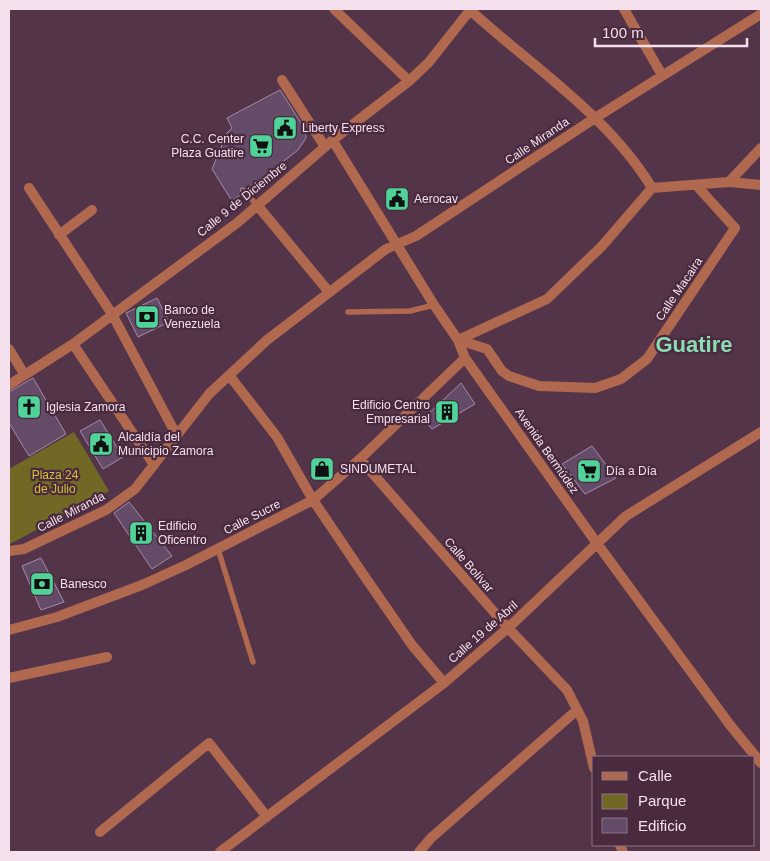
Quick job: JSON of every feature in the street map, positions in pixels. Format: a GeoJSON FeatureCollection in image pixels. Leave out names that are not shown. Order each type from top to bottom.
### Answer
{"type":"FeatureCollection","features":[{"type":"Feature","properties":{"kind":"street"},"geometry":{"type":"LineString","coordinates":[[334,9],[409,81]]}},
{"type":"Feature","properties":{"kind":"street"},"geometry":{"type":"LineString","coordinates":[[470,9],[594,118],[638,164],[652,188]]}},
{"type":"Feature","properties":{"kind":"street","name":"Calle 9 de Diciembre"},"geometry":{"type":"LineString","coordinates":[[9,385],[73,344],[237,223],[329,144],[409,81],[429,62],[470,9]]}},
{"type":"Feature","properties":{"kind":"street"},"geometry":{"type":"LineString","coordinates":[[624,9],[662,75]]}},
{"type":"Feature","properties":{"kind":"street","name":"Calle Miranda"},"geometry":{"type":"LineString","coordinates":[[9,551],[24,550],[106,510],[135,489],[209,394],[267,340],[386,249],[416,236],[594,118],[761,14]]}},
{"type":"Feature","properties":{"kind":"street","name":"Avenida Bermúdez"},"geometry":{"type":"LineString","coordinates":[[282,80],[398,244],[434,305],[458,340],[466,358],[596,542],[730,725],[761,763]]}},
{"type":"Feature","properties":{"kind":"street"},"geometry":{"type":"LineString","coordinates":[[730,182],[761,148]]}},
{"type":"Feature","properties":{"kind":"street"},"geometry":{"type":"LineString","coordinates":[[458,340],[547,299],[602,246],[652,188],[730,182],[761,185]]}},
{"type":"Feature","properties":{"kind":"street","name":"Calle Macaira"},"geometry":{"type":"LineString","coordinates":[[458,340],[486,349],[502,371],[509,376],[539,386],[595,388],[621,378],[647,359],[735,228],[696,185]]}},
{"type":"Feature","properties":{"kind":"street"},"geometry":{"type":"LineString","coordinates":[[29,188],[112,314],[177,436]]}},
{"type":"Feature","properties":{"kind":"street"},"geometry":{"type":"LineString","coordinates":[[257,206],[328,292]]}},
{"type":"Feature","properties":{"kind":"street"},"geometry":{"type":"LineString","coordinates":[[59,235],[92,210]]}},
{"type":"Feature","properties":{"kind":"street"},"geometry":{"type":"LineString","coordinates":[[73,344],[154,465]]}},
{"type":"Feature","properties":{"kind":"street"},"geometry":{"type":"LineString","coordinates":[[9,349],[24,374]]}},
{"type":"Feature","properties":{"kind":"street","name":"Calle Sucre"},"geometry":{"type":"LineString","coordinates":[[9,630],[57,617],[142,585],[313,500],[360,459],[466,358]]}},
{"type":"Feature","properties":{"kind":"street"},"geometry":{"type":"LineString","coordinates":[[229,375],[277,437],[313,500],[412,645],[444,683]]}},
{"type":"Feature","properties":{"kind":"street","name":"Calle 19 de Abril"},"geometry":{"type":"LineString","coordinates":[[220,852],[444,683],[508,628],[596,542],[626,516],[761,432]]}},
{"type":"Feature","properties":{"kind":"street","name":"Calle Bolívar"},"geometry":{"type":"LineString","coordinates":[[360,459],[508,628],[567,690],[583,721],[592,759]]}},
{"type":"Feature","properties":{"kind":"street"},"geometry":{"type":"LineString","coordinates":[[9,678],[108,657]]}},
{"type":"Feature","properties":{"kind":"street"},"geometry":{"type":"LineString","coordinates":[[420,852],[431,838],[577,710]]}},
{"type":"Feature","properties":{"kind":"street"},"geometry":{"type":"LineString","coordinates":[[100,832],[209,743],[267,817]]}},
{"type":"Feature","properties":{"kind":"lane"},"geometry":{"type":"LineString","coordinates":[[244,192],[257,206]]}},
{"type":"Feature","properties":{"kind":"lane"},"geometry":{"type":"LineString","coordinates":[[348,312],[410,311],[434,305]]}},
{"type":"Feature","properties":{"kind":"lane"},"geometry":{"type":"LineString","coordinates":[[218,548],[254,662]]}},
{"type":"Feature","properties":{"kind":"green space","name":"Plaza 24 de Julio"},"geometry":{"type":"Polygon","coordinates":[[[74,432],[109,491],[10,544],[9,469],[74,432]]]}},
{"type":"Feature","properties":{"kind":"building","name":"C.C. Center Plaza Guatire"},"geometry":{"type":"Polygon","coordinates":[[[280,90],[305,129],[306,138],[298,150],[248,189],[241,188],[240,195],[232,201],[212,169],[227,133],[232,128],[227,118],[280,90]]]}},
{"type":"Feature","properties":{"kind":"building","name":"Banco de Venezuela"},"geometry":{"type":"Polygon","coordinates":[[[157,298],[169,322],[138,337],[126,313],[157,298]]]}},
{"type":"Feature","properties":{"kind":"building","name":"Iglesia Zamora"},"geometry":{"type":"Polygon","coordinates":[[[33,378],[66,434],[29,456],[9,423],[9,392],[33,378]]]}},
{"type":"Feature","properties":{"kind":"building","name":"Edificio Centro Empresarial"},"geometry":{"type":"Polygon","coordinates":[[[461,383],[475,404],[432,429],[423,419],[461,383]]]}},
{"type":"Feature","properties":{"kind":"building","name":"Alcaldía del Municipio Zamora"},"geometry":{"type":"Polygon","coordinates":[[[100,420],[123,457],[103,469],[80,431],[100,420]]]}},
{"type":"Feature","properties":{"kind":"building","name":"Día a Día"},"geometry":{"type":"Polygon","coordinates":[[[592,446],[616,478],[585,494],[562,464],[592,446]]]}},
{"type":"Feature","properties":{"kind":"building","name":"Edificio Oficentro"},"geometry":{"type":"Polygon","coordinates":[[[129,502],[172,556],[152,569],[114,513],[129,502]]]}},
{"type":"Feature","properties":{"kind":"building","name":"Banesco"},"geometry":{"type":"Polygon","coordinates":[[[41,558],[64,602],[41,610],[22,566],[41,558]]]}},
{"type":"Feature","properties":{"kind":"place","name":"Liberty Express"},"geometry":{"type":"Point","coordinates":[285,128]}},
{"type":"Feature","properties":{"kind":"place","name":"C.C. Center Plaza Guatire"},"geometry":{"type":"Point","coordinates":[261,146]}},
{"type":"Feature","properties":{"kind":"place","name":"Aerocav"},"geometry":{"type":"Point","coordinates":[397,199]}},
{"type":"Feature","properties":{"kind":"place","name":"Banco de Venezuela"},"geometry":{"type":"Point","coordinates":[147,317]}},
{"type":"Feature","properties":{"kind":"place","name":"Iglesia Zamora"},"geometry":{"type":"Point","coordinates":[29,407]}},
{"type":"Feature","properties":{"kind":"place","name":"Edificio Centro Empresarial"},"geometry":{"type":"Point","coordinates":[447,412]}},
{"type":"Feature","properties":{"kind":"place","name":"Alcaldía del Municipio Zamora"},"geometry":{"type":"Point","coordinates":[101,444]}},
{"type":"Feature","properties":{"kind":"place","name":"SINDUMETAL"},"geometry":{"type":"Point","coordinates":[322,469]}},
{"type":"Feature","properties":{"kind":"place","name":"Día a Día"},"geometry":{"type":"Point","coordinates":[589,471]}},
{"type":"Feature","properties":{"kind":"place","name":"Edificio Oficentro"},"geometry":{"type":"Point","coordinates":[141,533]}},
{"type":"Feature","properties":{"kind":"place","name":"Banesco"},"geometry":{"type":"Point","coordinates":[42,584]}},
{"type":"Feature","properties":{"kind":"district","name":"Guatire"},"geometry":{"type":"Point","coordinates":[694,344]}}]}
